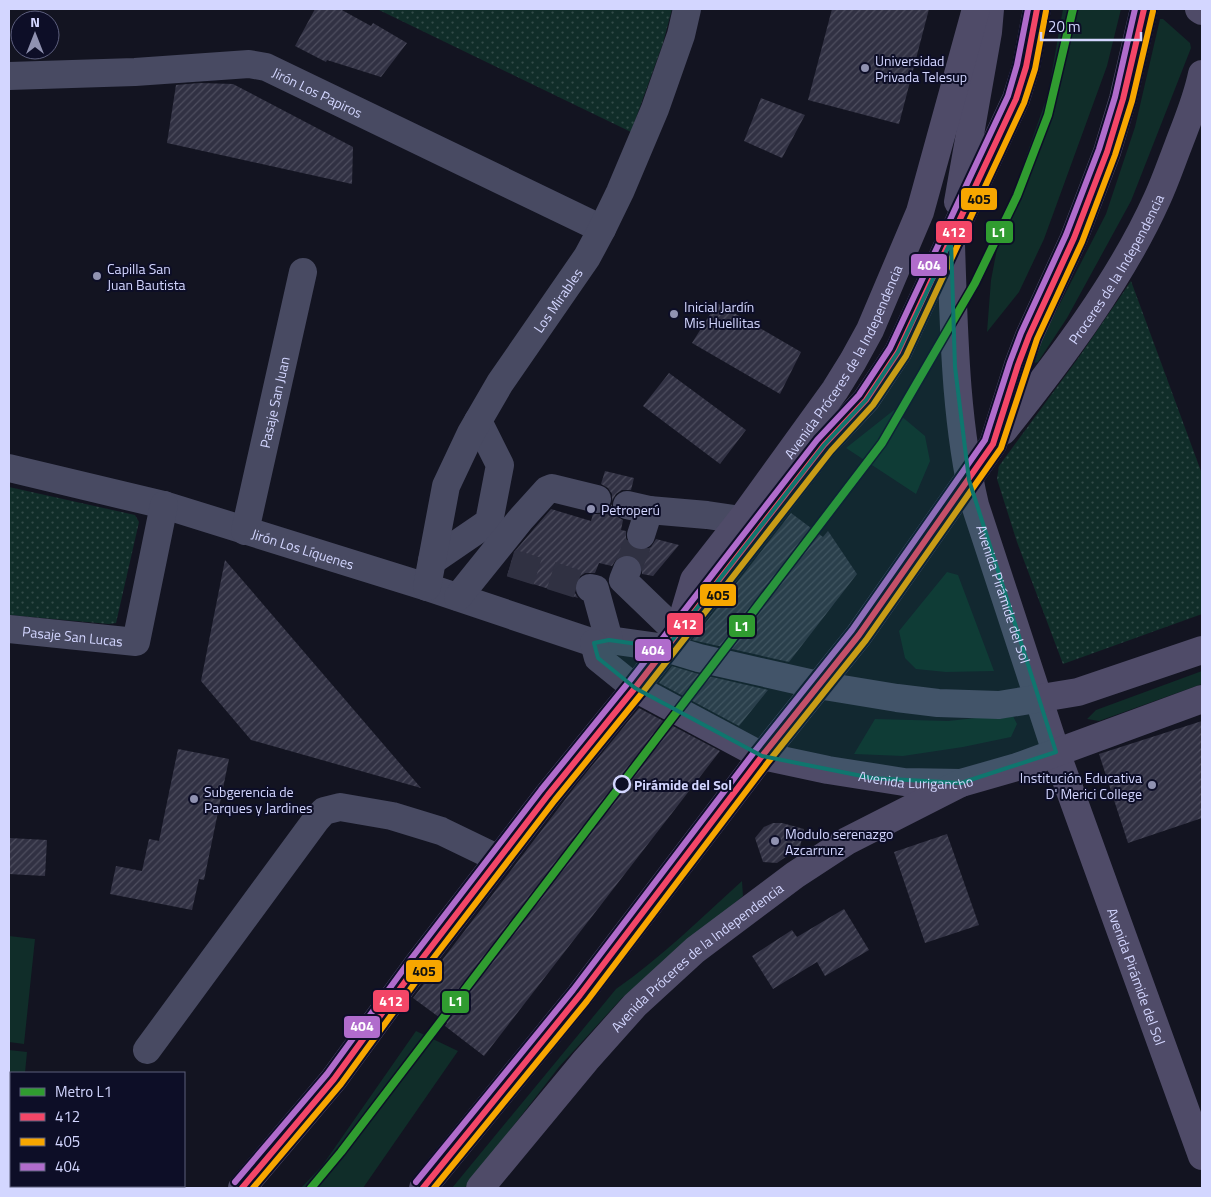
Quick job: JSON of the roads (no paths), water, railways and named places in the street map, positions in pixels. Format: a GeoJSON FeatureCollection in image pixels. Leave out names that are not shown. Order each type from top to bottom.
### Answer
{"type":"FeatureCollection","features":[{"type":"Feature","properties":{"kind":"main road","name":"Avenida Próceres de la Independencia"},"geometry":{"type":"LineString","coordinates":[[672,640],[694,580],[835,390],[870,330],[920,212],[976,9]]}},
{"type":"Feature","properties":{"kind":"main road","name":"Avenida Pirámide del Sol"},"geometry":{"type":"LineString","coordinates":[[990,9],[988,32],[951,241],[955,366],[969,480],[975,505],[1056,752],[1202,1156]]}},
{"type":"Feature","properties":{"kind":"main road","name":"Avenida Próceres de la Independencia"},"geometry":{"type":"LineString","coordinates":[[242,1188],[334,1079],[418,964],[548,795],[635,688],[824,445],[866,400],[898,352],[1016,99],[1026,67],[1038,9]]}},
{"type":"Feature","properties":{"kind":"main road"},"geometry":{"type":"LineString","coordinates":[[423,1188],[580,995],[762,756],[859,635],[993,444],[1020,358],[1074,238],[1107,152],[1123,99],[1144,9]]}},
{"type":"Feature","properties":{"kind":"main road"},"geometry":{"type":"LineString","coordinates":[[1198,9],[1202,11]]}},
{"type":"Feature","properties":{"kind":"main road","name":"Proceres de la Independencia"},"geometry":{"type":"LineString","coordinates":[[993,444],[1051,370],[1126,256],[1156,200],[1198,93],[1202,74]]}},
{"type":"Feature","properties":{"kind":"main road"},"geometry":{"type":"LineString","coordinates":[[672,640],[699,658],[818,685],[938,703],[999,705],[1078,692],[1202,650]]}},
{"type":"Feature","properties":{"kind":"main road","name":"Avenida Lurigancho"},"geometry":{"type":"LineString","coordinates":[[635,688],[762,756],[804,766],[904,782],[961,783],[1017,767],[1202,699]]}},
{"type":"Feature","properties":{"kind":"main road","name":"Avenida Próceres de la Independencia"},"geometry":{"type":"LineString","coordinates":[[480,1188],[586,1060],[629,1012],[650,990],[696,950],[795,875],[847,841],[961,783]]}},
{"type":"Feature","properties":{"kind":"street","name":"Los Mirables"},"geometry":{"type":"LineString","coordinates":[[429,574],[446,486],[478,420],[500,383],[587,258],[602,229],[620,192],[655,109],[681,35],[688,9]]}},
{"type":"Feature","properties":{"kind":"street","name":"Jirón Los Papiros"},"geometry":{"type":"LineString","coordinates":[[9,76],[135,72],[248,64],[266,67],[602,229]]}},
{"type":"Feature","properties":{"kind":"street","name":"Pasaje San Juan"},"geometry":{"type":"LineString","coordinates":[[245,531],[303,272]]}},
{"type":"Feature","properties":{"kind":"street"},"geometry":{"type":"LineString","coordinates":[[478,420],[500,465],[500,543]]}},
{"type":"Feature","properties":{"kind":"street","name":"Jirón Los Líquenes"},"geometry":{"type":"LineString","coordinates":[[9,468],[164,505],[245,531],[429,574],[458,598],[601,642],[672,640]]}},
{"type":"Feature","properties":{"kind":"street"},"geometry":{"type":"LineString","coordinates":[[458,598],[500,543],[547,490],[552,488],[597,499]]}},
{"type":"Feature","properties":{"kind":"street","name":"Pasaje San Lucas"},"geometry":{"type":"LineString","coordinates":[[9,629],[136,642],[164,505]]}},
{"type":"Feature","properties":{"kind":"street"},"geometry":{"type":"LineString","coordinates":[[639,517],[707,515],[740,520]]}},
{"type":"Feature","properties":{"kind":"street"},"geometry":{"type":"LineString","coordinates":[[429,574],[500,543]]}},
{"type":"Feature","properties":{"kind":"street"},"geometry":{"type":"LineString","coordinates":[[635,688],[598,658],[601,642],[593,589],[625,575],[672,640]]}},
{"type":"Feature","properties":{"kind":"street"},"geometry":{"type":"LineString","coordinates":[[147,1050],[324,811],[340,807],[392,816],[440,830],[499,859]]}},
{"type":"Feature","properties":{"kind":"tunnel"},"geometry":{"type":"LineString","coordinates":[[627,570],[641,535]]}},
{"type":"Feature","properties":{"kind":"tunnel"},"geometry":{"type":"LineString","coordinates":[[511,563],[590,588]]}},
{"type":"Feature","properties":{"kind":"metro line","name":"L1"},"geometry":{"type":"LineString","coordinates":[[311,1188],[341,1152],[882,443],[975,283],[1017,196],[1048,115],[1073,9]]}},
{"type":"Feature","properties":{"kind":"place","name":"Universidad Privada Telesup"},"geometry":{"type":"Point","coordinates":[865,68]}},
{"type":"Feature","properties":{"kind":"place","name":"Capilla San Juan Bautista"},"geometry":{"type":"Point","coordinates":[97,276]}},
{"type":"Feature","properties":{"kind":"place","name":"Inicial Jardín Mis Huellitas"},"geometry":{"type":"Point","coordinates":[674,314]}},
{"type":"Feature","properties":{"kind":"place","name":"Petroperú"},"geometry":{"type":"Point","coordinates":[591,509]}},
{"type":"Feature","properties":{"kind":"place","name":"Pirámide del Sol"},"geometry":{"type":"Point","coordinates":[622,784]}},
{"type":"Feature","properties":{"kind":"place","name":"Institución Educativa D' Merici College"},"geometry":{"type":"Point","coordinates":[1152,785]}},
{"type":"Feature","properties":{"kind":"place","name":"Subgerencia de Parques y Jardines"},"geometry":{"type":"Point","coordinates":[194,799]}},
{"type":"Feature","properties":{"kind":"place","name":"Modulo serenazgo Azcarrunz"},"geometry":{"type":"Point","coordinates":[775,841]}}]}
